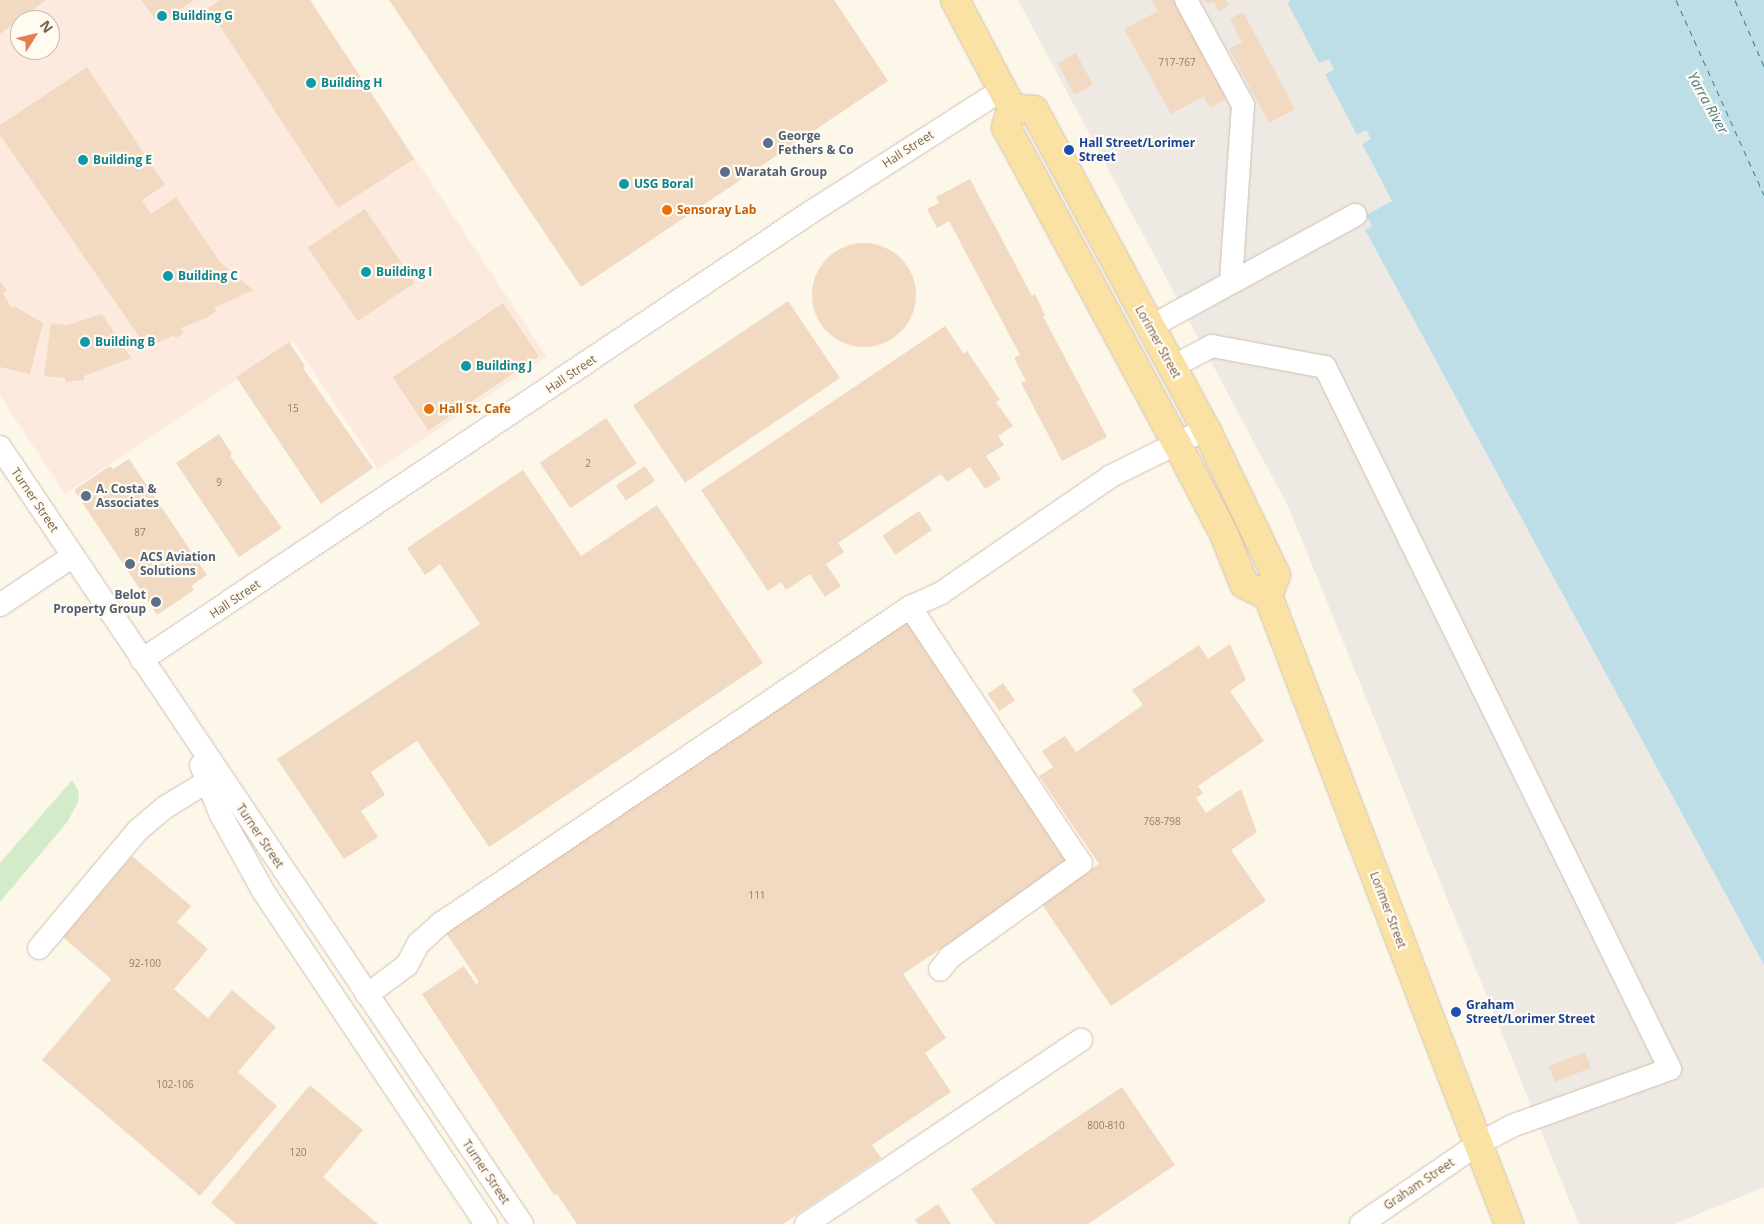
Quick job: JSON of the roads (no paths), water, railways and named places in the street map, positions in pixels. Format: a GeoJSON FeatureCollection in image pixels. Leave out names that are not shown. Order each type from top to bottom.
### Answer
{"type":"FeatureCollection","features":[{"type":"Feature","properties":{"kind":"main road"},"geometry":{"type":"LineString","coordinates":[[955,0],[1007,99],[1006,127],[1224,534],[1244,584],[1268,596]]}},
{"type":"Feature","properties":{"kind":"main road","name":"Lorimer Street"},"geometry":{"type":"LineString","coordinates":[[1007,99],[1034,110],[1206,429],[1276,575],[1268,596],[1509,1224]]}},
{"type":"Feature","properties":{"kind":"street"},"geometry":{"type":"LineString","coordinates":[[1186,0],[1243,105],[1231,282]]}},
{"type":"Feature","properties":{"kind":"street","name":"Hall Street"},"geometry":{"type":"LineString","coordinates":[[142,660],[781,232],[1007,99]]}},
{"type":"Feature","properties":{"kind":"street"},"geometry":{"type":"LineString","coordinates":[[1150,327],[1355,215]]}},
{"type":"Feature","properties":{"kind":"street","name":"Graham Street"},"geometry":{"type":"LineString","coordinates":[[1172,367],[1212,346],[1326,367],[1670,1069],[1512,1126],[1478,1144],[1361,1224]]}},
{"type":"Feature","properties":{"kind":"street"},"geometry":{"type":"LineString","coordinates":[[367,995],[407,965],[418,944],[440,924],[910,607],[941,593],[1111,476],[1206,429]]}},
{"type":"Feature","properties":{"kind":"street","name":"Turner Street"},"geometry":{"type":"LineString","coordinates":[[0,448],[522,1224]]}},
{"type":"Feature","properties":{"kind":"street"},"geometry":{"type":"LineString","coordinates":[[0,604],[73,556]]}},
{"type":"Feature","properties":{"kind":"street"},"geometry":{"type":"LineString","coordinates":[[910,607],[1081,863],[950,957],[940,970]]}},
{"type":"Feature","properties":{"kind":"street"},"geometry":{"type":"LineString","coordinates":[[188,728],[208,781],[237,848],[263,891],[486,1224]]}},
{"type":"Feature","properties":{"kind":"street"},"geometry":{"type":"LineString","coordinates":[[39,948],[138,830],[164,808],[208,781]]}},
{"type":"Feature","properties":{"kind":"street"},"geometry":{"type":"LineString","coordinates":[[806,1224],[1081,1040]]}},
{"type":"Feature","properties":{"kind":"water","name":"Yarra River"},"geometry":{"type":"Polygon","coordinates":[[[1291,0],[1764,0],[1764,965],[1365,230],[1372,226],[1366,215],[1392,201],[1362,144],[1371,139],[1366,130],[1357,135],[1325,74],[1334,69],[1329,59],[1319,63],[1287,2],[1291,0]]]}},
{"type":"Feature","properties":{"kind":"place","name":"Building G"},"geometry":{"type":"Point","coordinates":[162,16]}},
{"type":"Feature","properties":{"kind":"place","name":"Building H"},"geometry":{"type":"Point","coordinates":[311,83]}},
{"type":"Feature","properties":{"kind":"place","name":"George Fethers & Co"},"geometry":{"type":"Point","coordinates":[768,143]}},
{"type":"Feature","properties":{"kind":"place","name":"Hall Street/Lorimer Street"},"geometry":{"type":"Point","coordinates":[1069,150]}},
{"type":"Feature","properties":{"kind":"place","name":"Building E"},"geometry":{"type":"Point","coordinates":[83,160]}},
{"type":"Feature","properties":{"kind":"place","name":"Waratah Group"},"geometry":{"type":"Point","coordinates":[725,172]}},
{"type":"Feature","properties":{"kind":"place","name":"USG Boral"},"geometry":{"type":"Point","coordinates":[624,184]}},
{"type":"Feature","properties":{"kind":"place","name":"Sensoray Lab"},"geometry":{"type":"Point","coordinates":[667,210]}},
{"type":"Feature","properties":{"kind":"place","name":"Building I"},"geometry":{"type":"Point","coordinates":[366,272]}},
{"type":"Feature","properties":{"kind":"place","name":"Building C"},"geometry":{"type":"Point","coordinates":[168,276]}},
{"type":"Feature","properties":{"kind":"place","name":"Building B"},"geometry":{"type":"Point","coordinates":[85,342]}},
{"type":"Feature","properties":{"kind":"place","name":"Building J"},"geometry":{"type":"Point","coordinates":[466,366]}},
{"type":"Feature","properties":{"kind":"place","name":"Hall St. Cafe"},"geometry":{"type":"Point","coordinates":[429,409]}},
{"type":"Feature","properties":{"kind":"place","name":"A. Costa & Associates"},"geometry":{"type":"Point","coordinates":[86,496]}},
{"type":"Feature","properties":{"kind":"place","name":"ACS Aviation Solutions"},"geometry":{"type":"Point","coordinates":[130,564]}},
{"type":"Feature","properties":{"kind":"place","name":"Belot Property Group"},"geometry":{"type":"Point","coordinates":[156,602]}},
{"type":"Feature","properties":{"kind":"place","name":"Graham Street/Lorimer Street"},"geometry":{"type":"Point","coordinates":[1456,1012]}}]}
